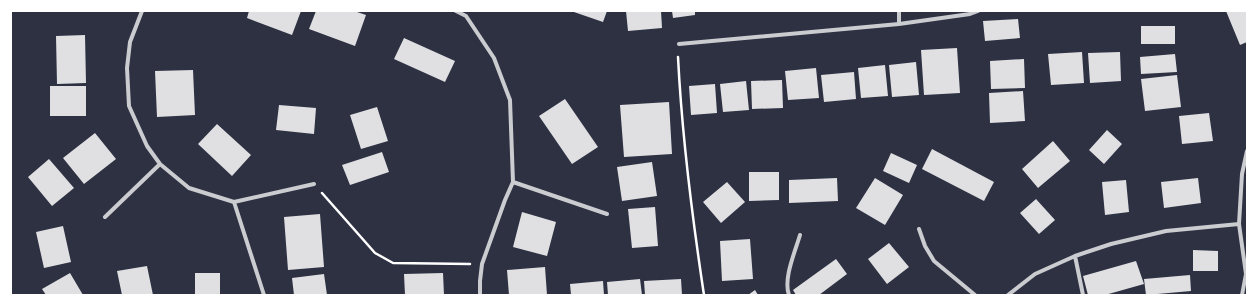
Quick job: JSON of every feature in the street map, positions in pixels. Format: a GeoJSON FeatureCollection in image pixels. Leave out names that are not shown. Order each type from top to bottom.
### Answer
{"type":"FeatureCollection","features":[{"type":"Feature","properties":{"kind":"street"},"geometry":{"type":"LineString","coordinates":[[142,11],[130,42],[127,68],[129,106],[147,146],[160,164],[189,188],[234,202],[314,184]]}},
{"type":"Feature","properties":{"kind":"street"},"geometry":{"type":"LineString","coordinates":[[456,11],[466,16],[494,58],[510,100],[513,182],[482,264],[480,295]]}},
{"type":"Feature","properties":{"kind":"street"},"geometry":{"type":"LineString","coordinates":[[899,11],[899,24]]}},
{"type":"Feature","properties":{"kind":"street"},"geometry":{"type":"LineString","coordinates":[[679,44],[899,24],[970,14],[978,11]]}},
{"type":"Feature","properties":{"kind":"street"},"geometry":{"type":"LineString","coordinates":[[1242,295],[1246,274],[1238,224],[1242,174],[1247,151]]}},
{"type":"Feature","properties":{"kind":"street"},"geometry":{"type":"LineString","coordinates":[[105,217],[160,164]]}},
{"type":"Feature","properties":{"kind":"street"},"geometry":{"type":"LineString","coordinates":[[1242,174],[1247,176]]}},
{"type":"Feature","properties":{"kind":"street"},"geometry":{"type":"LineString","coordinates":[[513,182],[607,214]]}},
{"type":"Feature","properties":{"kind":"street"},"geometry":{"type":"LineString","coordinates":[[234,202],[264,295]]}},
{"type":"Feature","properties":{"kind":"street"},"geometry":{"type":"LineString","coordinates":[[1008,295],[1035,274],[1074,256],[1111,244],[1166,230],[1238,224]]}},
{"type":"Feature","properties":{"kind":"street"},"geometry":{"type":"LineString","coordinates":[[918,229],[925,246],[934,261],[975,295]]}},
{"type":"Feature","properties":{"kind":"street"},"geometry":{"type":"LineString","coordinates":[[789,295],[787,289],[789,273],[800,235]]}},
{"type":"Feature","properties":{"kind":"street"},"geometry":{"type":"LineString","coordinates":[[1074,256],[1083,295]]}},
{"type":"Feature","properties":{"kind":"path"},"geometry":{"type":"LineString","coordinates":[[679,44],[678,54],[680,88],[694,229],[704,295]]}},
{"type":"Feature","properties":{"kind":"path"},"geometry":{"type":"LineString","coordinates":[[314,184],[375,253],[393,263],[482,264]]}},
{"type":"Feature","properties":{"kind":"building"},"geometry":{"type":"Polygon","coordinates":[[[249,11],[301,11],[292,35],[247,18],[249,11]]]}},
{"type":"Feature","properties":{"kind":"building"},"geometry":{"type":"Polygon","coordinates":[[[316,11],[354,11],[366,15],[355,46],[309,29],[316,11]]]}},
{"type":"Feature","properties":{"kind":"building"},"geometry":{"type":"Polygon","coordinates":[[[571,11],[607,11],[603,22],[571,11]]]}},
{"type":"Feature","properties":{"kind":"building"},"geometry":{"type":"Polygon","coordinates":[[[626,11],[661,11],[662,28],[628,31],[626,11]]]}},
{"type":"Feature","properties":{"kind":"building"},"geometry":{"type":"Polygon","coordinates":[[[672,11],[695,11],[695,15],[673,18],[672,11]]]}},
{"type":"Feature","properties":{"kind":"building"},"geometry":{"type":"Polygon","coordinates":[[[1226,11],[1247,11],[1247,42],[1240,45],[1226,11]]]}},
{"type":"Feature","properties":{"kind":"building"},"geometry":{"type":"Polygon","coordinates":[[[1018,19],[1020,38],[985,41],[983,21],[1018,19]]]}},
{"type":"Feature","properties":{"kind":"building"},"geometry":{"type":"Polygon","coordinates":[[[1141,26],[1175,26],[1175,44],[1141,44],[1141,26]]]}},
{"type":"Feature","properties":{"kind":"building"},"geometry":{"type":"Polygon","coordinates":[[[85,35],[86,83],[57,84],[56,36],[85,35]]]}},
{"type":"Feature","properties":{"kind":"building"},"geometry":{"type":"Polygon","coordinates":[[[404,38],[455,61],[445,82],[394,59],[404,38]]]}},
{"type":"Feature","properties":{"kind":"building"},"geometry":{"type":"Polygon","coordinates":[[[957,48],[960,93],[924,95],[921,50],[957,48]]]}},
{"type":"Feature","properties":{"kind":"building"},"geometry":{"type":"Polygon","coordinates":[[[1082,52],[1084,83],[1051,85],[1048,54],[1082,52]]]}},
{"type":"Feature","properties":{"kind":"building"},"geometry":{"type":"Polygon","coordinates":[[[1120,52],[1121,81],[1090,83],[1088,53],[1120,52]]]}},
{"type":"Feature","properties":{"kind":"building"},"geometry":{"type":"Polygon","coordinates":[[[1175,54],[1177,72],[1141,74],[1140,57],[1175,54]]]}},
{"type":"Feature","properties":{"kind":"building"},"geometry":{"type":"Polygon","coordinates":[[[1024,59],[1025,88],[991,89],[990,61],[1024,59]]]}},
{"type":"Feature","properties":{"kind":"building"},"geometry":{"type":"Polygon","coordinates":[[[916,62],[919,95],[892,97],[889,65],[916,62]]]}},
{"type":"Feature","properties":{"kind":"building"},"geometry":{"type":"Polygon","coordinates":[[[885,65],[888,96],[861,98],[858,68],[885,65]]]}},
{"type":"Feature","properties":{"kind":"building"},"geometry":{"type":"Polygon","coordinates":[[[816,68],[819,98],[788,100],[785,71],[816,68]]]}},
{"type":"Feature","properties":{"kind":"building"},"geometry":{"type":"Polygon","coordinates":[[[193,70],[195,115],[157,117],[155,71],[193,70]]]}},
{"type":"Feature","properties":{"kind":"building"},"geometry":{"type":"Polygon","coordinates":[[[854,72],[856,99],[824,102],[821,75],[854,72]]]}},
{"type":"Feature","properties":{"kind":"building"},"geometry":{"type":"Polygon","coordinates":[[[1177,75],[1181,107],[1145,111],[1141,79],[1177,75]]]}},
{"type":"Feature","properties":{"kind":"building"},"geometry":{"type":"Polygon","coordinates":[[[782,80],[783,108],[752,109],[751,81],[782,80]]]}},
{"type":"Feature","properties":{"kind":"building"},"geometry":{"type":"Polygon","coordinates":[[[746,81],[749,110],[723,112],[720,84],[746,81]]]}},
{"type":"Feature","properties":{"kind":"building"},"geometry":{"type":"Polygon","coordinates":[[[715,84],[717,113],[691,115],[689,86],[715,84]]]}},
{"type":"Feature","properties":{"kind":"building"},"geometry":{"type":"Polygon","coordinates":[[[50,86],[86,86],[86,116],[50,116],[50,86]]]}},
{"type":"Feature","properties":{"kind":"building"},"geometry":{"type":"Polygon","coordinates":[[[1023,91],[1025,121],[990,123],[989,93],[1023,91]]]}},
{"type":"Feature","properties":{"kind":"building"},"geometry":{"type":"Polygon","coordinates":[[[565,99],[598,147],[572,164],[539,116],[565,99]]]}},
{"type":"Feature","properties":{"kind":"building"},"geometry":{"type":"Polygon","coordinates":[[[669,102],[672,154],[624,157],[620,105],[669,102]]]}},
{"type":"Feature","properties":{"kind":"building"},"geometry":{"type":"Polygon","coordinates":[[[279,105],[316,108],[314,134],[276,130],[279,105]]]}},
{"type":"Feature","properties":{"kind":"building"},"geometry":{"type":"Polygon","coordinates":[[[377,107],[388,141],[361,149],[350,115],[377,107]]]}},
{"type":"Feature","properties":{"kind":"building"},"geometry":{"type":"Polygon","coordinates":[[[1209,113],[1213,141],[1182,144],[1179,116],[1209,113]]]}},
{"type":"Feature","properties":{"kind":"building"},"geometry":{"type":"Polygon","coordinates":[[[217,124],[251,155],[232,176],[198,144],[217,124]]]}},
{"type":"Feature","properties":{"kind":"building"},"geometry":{"type":"Polygon","coordinates":[[[1107,130],[1122,144],[1104,164],[1089,150],[1107,130]]]}},
{"type":"Feature","properties":{"kind":"building"},"geometry":{"type":"Polygon","coordinates":[[[95,133],[116,159],[84,184],[63,158],[95,133]]]}},
{"type":"Feature","properties":{"kind":"building"},"geometry":{"type":"Polygon","coordinates":[[[1053,141],[1070,161],[1038,188],[1022,169],[1053,141]]]}},
{"type":"Feature","properties":{"kind":"building"},"geometry":{"type":"Polygon","coordinates":[[[932,149],[994,182],[984,201],[922,169],[932,149]]]}},
{"type":"Feature","properties":{"kind":"building"},"geometry":{"type":"Polygon","coordinates":[[[382,152],[389,172],[350,185],[342,165],[382,152]]]}},
{"type":"Feature","properties":{"kind":"building"},"geometry":{"type":"Polygon","coordinates":[[[891,153],[917,165],[909,183],[883,171],[891,153]]]}},
{"type":"Feature","properties":{"kind":"building"},"geometry":{"type":"Polygon","coordinates":[[[49,159],[74,188],[52,206],[28,177],[49,159]]]}},
{"type":"Feature","properties":{"kind":"building"},"geometry":{"type":"Polygon","coordinates":[[[652,162],[657,196],[622,201],[617,167],[652,162]]]}},
{"type":"Feature","properties":{"kind":"building"},"geometry":{"type":"Polygon","coordinates":[[[749,172],[779,172],[779,200],[749,201],[749,172]]]}},
{"type":"Feature","properties":{"kind":"building"},"geometry":{"type":"Polygon","coordinates":[[[837,178],[838,201],[789,203],[789,180],[837,178]]]}},
{"type":"Feature","properties":{"kind":"building"},"geometry":{"type":"Polygon","coordinates":[[[875,178],[903,195],[885,225],[856,208],[875,178]]]}},
{"type":"Feature","properties":{"kind":"building"},"geometry":{"type":"Polygon","coordinates":[[[1198,178],[1201,203],[1164,208],[1161,182],[1198,178]]]}},
{"type":"Feature","properties":{"kind":"building"},"geometry":{"type":"Polygon","coordinates":[[[1126,180],[1129,212],[1105,215],[1102,182],[1126,180]]]}},
{"type":"Feature","properties":{"kind":"building"},"geometry":{"type":"Polygon","coordinates":[[[727,182],[745,202],[721,223],[703,202],[727,182]]]}},
{"type":"Feature","properties":{"kind":"building"},"geometry":{"type":"Polygon","coordinates":[[[1036,199],[1055,220],[1039,234],[1020,213],[1036,199]]]}},
{"type":"Feature","properties":{"kind":"building"},"geometry":{"type":"Polygon","coordinates":[[[655,207],[658,246],[632,248],[628,209],[655,207]]]}},
{"type":"Feature","properties":{"kind":"building"},"geometry":{"type":"Polygon","coordinates":[[[522,212],[556,222],[547,256],[513,247],[522,212]]]}},
{"type":"Feature","properties":{"kind":"building"},"geometry":{"type":"Polygon","coordinates":[[[320,214],[324,267],[288,270],[284,217],[320,214]]]}},
{"type":"Feature","properties":{"kind":"building"},"geometry":{"type":"Polygon","coordinates":[[[63,226],[71,262],[44,268],[36,232],[63,226]]]}},
{"type":"Feature","properties":{"kind":"building"},"geometry":{"type":"Polygon","coordinates":[[[750,239],[753,279],[722,281],[720,241],[750,239]]]}},
{"type":"Feature","properties":{"kind":"building"},"geometry":{"type":"Polygon","coordinates":[[[889,243],[909,267],[887,284],[868,259],[889,243]]]}},
{"type":"Feature","properties":{"kind":"building"},"geometry":{"type":"Polygon","coordinates":[[[1193,250],[1218,251],[1218,271],[1193,271],[1193,250]]]}},
{"type":"Feature","properties":{"kind":"building"},"geometry":{"type":"Polygon","coordinates":[[[836,259],[847,274],[819,295],[796,295],[793,290],[836,259]]]}},
{"type":"Feature","properties":{"kind":"building"},"geometry":{"type":"Polygon","coordinates":[[[1136,261],[1144,284],[1105,295],[1088,295],[1083,276],[1136,261]]]}},
{"type":"Feature","properties":{"kind":"building"},"geometry":{"type":"Polygon","coordinates":[[[147,266],[153,295],[122,295],[117,271],[147,266]]]}},
{"type":"Feature","properties":{"kind":"building"},"geometry":{"type":"Polygon","coordinates":[[[545,267],[547,295],[509,295],[507,270],[545,267]]]}},
{"type":"Feature","properties":{"kind":"building"},"geometry":{"type":"Polygon","coordinates":[[[70,273],[83,295],[46,295],[42,289],[70,273]]]}},
{"type":"Feature","properties":{"kind":"building"},"geometry":{"type":"Polygon","coordinates":[[[195,273],[220,273],[220,295],[195,295],[195,273]]]}},
{"type":"Feature","properties":{"kind":"building"},"geometry":{"type":"Polygon","coordinates":[[[443,273],[444,295],[405,295],[404,274],[443,273]]]}},
{"type":"Feature","properties":{"kind":"building"},"geometry":{"type":"Polygon","coordinates":[[[324,274],[327,295],[294,295],[292,278],[324,274]]]}},
{"type":"Feature","properties":{"kind":"building"},"geometry":{"type":"Polygon","coordinates":[[[1190,275],[1191,291],[1146,295],[1144,279],[1190,275]]]}},
{"type":"Feature","properties":{"kind":"building"},"geometry":{"type":"Polygon","coordinates":[[[640,279],[642,295],[608,295],[607,282],[640,279]]]}},
{"type":"Feature","properties":{"kind":"building"},"geometry":{"type":"Polygon","coordinates":[[[681,279],[682,295],[645,295],[644,281],[681,279]]]}},
{"type":"Feature","properties":{"kind":"building"},"geometry":{"type":"Polygon","coordinates":[[[603,281],[604,295],[571,295],[570,284],[603,281]]]}},
{"type":"Feature","properties":{"kind":"building"},"geometry":{"type":"Polygon","coordinates":[[[755,290],[758,295],[748,295],[755,290]]]}}]}
